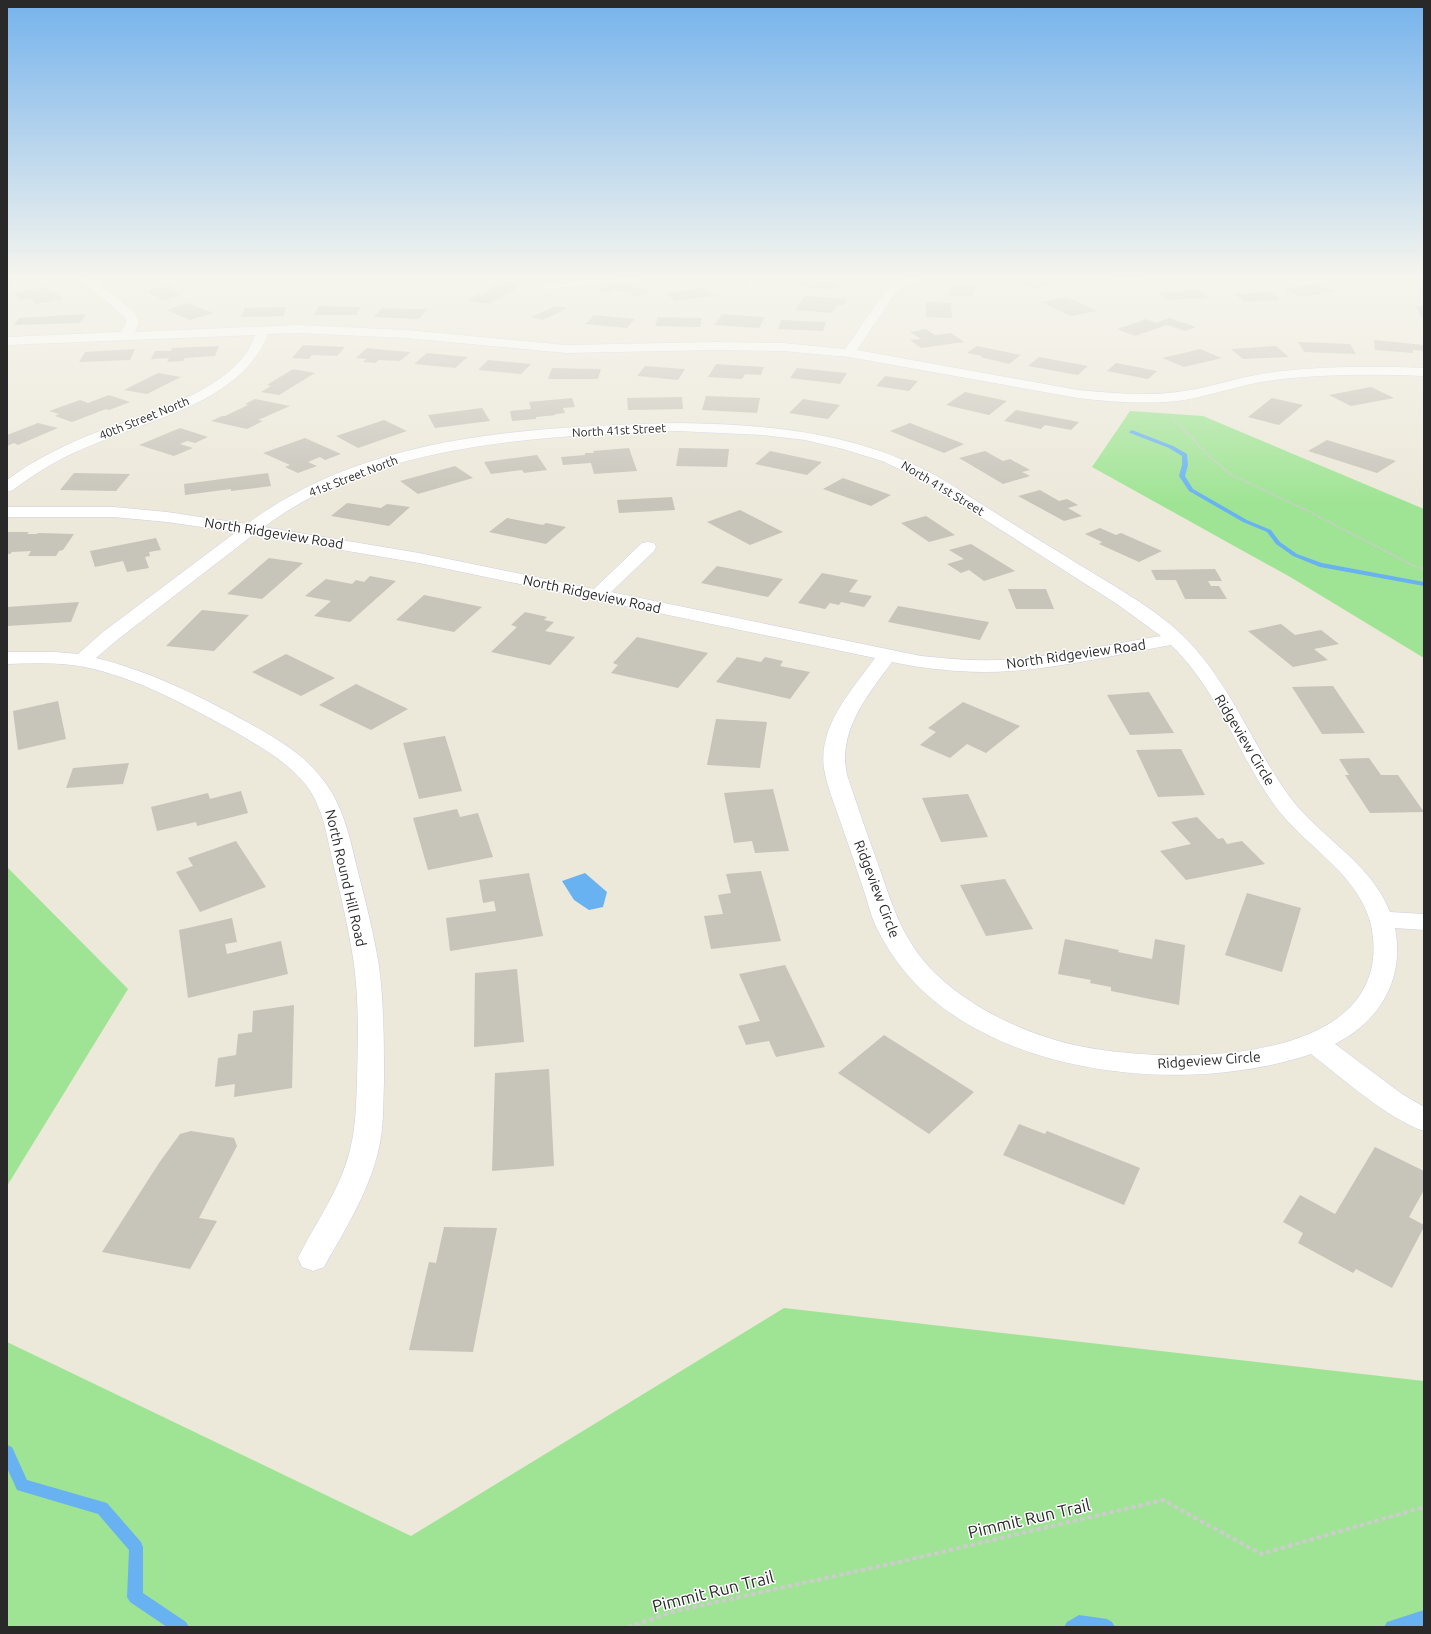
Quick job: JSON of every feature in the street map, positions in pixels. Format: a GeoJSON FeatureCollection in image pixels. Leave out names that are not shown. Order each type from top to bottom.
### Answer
{"type":"FeatureCollection","features":[{"type":"Feature","properties":{"kind":"street","name":"40th Street North"},"geometry":{"type":"LineString","coordinates":[[7,487],[39,464],[66,450],[178,406],[208,391],[232,376],[246,362],[252,351]]}},
{"type":"Feature","properties":{"kind":"street"},"geometry":{"type":"LineString","coordinates":[[824,351],[916,364],[1078,394],[1107,397],[1154,398],[1195,394],[1269,376],[1365,370],[1424,372]]}},
{"type":"Feature","properties":{"kind":"street","name":"North 41st Street"},"geometry":{"type":"LineString","coordinates":[[510,438],[618,430],[706,428],[799,435],[836,442],[868,451],[898,462],[926,476],[1123,600],[1152,620],[1175,639]]}},
{"type":"Feature","properties":{"kind":"street","name":"41st Street North"},"geometry":{"type":"LineString","coordinates":[[82,661],[110,636],[250,530],[273,513],[299,498],[328,484],[365,470],[437,448],[510,438]]}},
{"type":"Feature","properties":{"kind":"street","name":"North Ridgeview Road"},"geometry":{"type":"LineString","coordinates":[[7,512],[88,511],[127,513],[196,520],[419,558],[886,656],[944,664],[969,666],[1013,665],[1055,660],[1175,639]]}},
{"type":"Feature","properties":{"kind":"street"},"geometry":{"type":"LineString","coordinates":[[598,595],[648,547]]}},
{"type":"Feature","properties":{"kind":"street","name":"Ridgeview Circle"},"geometry":{"type":"LineString","coordinates":[[886,656],[847,713],[836,737],[833,761],[840,788],[886,922],[902,952],[928,982],[962,1008],[1002,1030],[1048,1048],[1102,1060],[1159,1065],[1219,1062],[1274,1055],[1315,1043],[1332,1034],[1362,1010],[1372,998],[1380,984],[1385,970],[1387,955],[1386,938],[1376,903],[1358,876],[1346,862],[1297,819],[1284,804],[1263,772],[1210,680],[1188,652],[1175,639]]}},
{"type":"Feature","properties":{"kind":"street","name":"North Round Hill Road"},"geometry":{"type":"LineString","coordinates":[[7,658],[57,658],[82,661],[121,671],[172,690],[269,743],[306,771],[325,796],[332,813],[360,928],[366,965],[371,1018],[369,1120],[364,1152],[350,1190],[313,1258]]}},
{"type":"Feature","properties":{"kind":"street"},"geometry":{"type":"LineString","coordinates":[[1381,919],[1424,922]]}},
{"type":"Feature","properties":{"kind":"street"},"geometry":{"type":"LineString","coordinates":[[1315,1043],[1392,1101],[1424,1120]]}},
{"type":"Feature","properties":{"kind":"path"},"geometry":{"type":"LineString","coordinates":[[1154,398],[1213,460],[1232,475],[1308,511],[1414,566],[1424,569]]}},
{"type":"Feature","properties":{"kind":"path","name":"Pimmit Run Trail"},"geometry":{"type":"LineString","coordinates":[[628,1627],[676,1611],[903,1562],[1163,1500],[1261,1554],[1424,1508]]}},
{"type":"Feature","properties":{"kind":"green space"},"geometry":{"type":"Polygon","coordinates":[[[1130,411],[1203,416],[1424,509],[1424,658],[1292,578],[1092,467],[1130,411]]]}},
{"type":"Feature","properties":{"kind":"green space"},"geometry":{"type":"Polygon","coordinates":[[[7,867],[128,989],[7,1186],[7,867]]]}},
{"type":"Feature","properties":{"kind":"green space"},"geometry":{"type":"Polygon","coordinates":[[[784,1308],[1424,1381],[1424,1627],[7,1627],[7,1342],[411,1536],[784,1308]]]}},
{"type":"Feature","properties":{"kind":"water"},"geometry":{"type":"Polygon","coordinates":[[[585,873],[607,892],[603,907],[589,910],[574,900],[562,881],[585,873]]]}},
{"type":"Feature","properties":{"kind":"building"},"geometry":{"type":"Polygon","coordinates":[[[134,351],[130,360],[79,362],[85,352],[134,351]]]}},
{"type":"Feature","properties":{"kind":"building"},"geometry":{"type":"Polygon","coordinates":[[[155,351],[217,351],[215,356],[185,358],[183,361],[167,362],[169,358],[151,359],[155,351]]]}},
{"type":"Feature","properties":{"kind":"building"},"geometry":{"type":"Polygon","coordinates":[[[298,351],[341,351],[337,356],[312,355],[309,359],[292,358],[298,351]]]}},
{"type":"Feature","properties":{"kind":"building"},"geometry":{"type":"Polygon","coordinates":[[[363,351],[411,352],[400,361],[379,360],[375,363],[363,362],[366,359],[356,358],[363,351]]]}},
{"type":"Feature","properties":{"kind":"building"},"geometry":{"type":"Polygon","coordinates":[[[969,351],[1003,351],[1021,355],[1009,364],[967,353],[969,351]]]}},
{"type":"Feature","properties":{"kind":"building"},"geometry":{"type":"Polygon","coordinates":[[[1190,351],[1206,351],[1222,358],[1184,367],[1162,358],[1190,351]]]}},
{"type":"Feature","properties":{"kind":"building"},"geometry":{"type":"Polygon","coordinates":[[[1234,351],[1282,351],[1289,357],[1243,359],[1234,351]]]}},
{"type":"Feature","properties":{"kind":"building"},"geometry":{"type":"Polygon","coordinates":[[[1354,351],[1356,354],[1304,352],[1354,351]]]}},
{"type":"Feature","properties":{"kind":"building"},"geometry":{"type":"Polygon","coordinates":[[[1391,351],[1413,351],[1413,353],[1391,351]]]}},
{"type":"Feature","properties":{"kind":"building"},"geometry":{"type":"Polygon","coordinates":[[[427,353],[468,357],[455,368],[414,364],[427,353]]]}},
{"type":"Feature","properties":{"kind":"building"},"geometry":{"type":"Polygon","coordinates":[[[1039,357],[1088,366],[1078,375],[1028,366],[1039,357]]]}},
{"type":"Feature","properties":{"kind":"building"},"geometry":{"type":"Polygon","coordinates":[[[488,360],[531,364],[521,374],[478,370],[488,360]]]}},
{"type":"Feature","properties":{"kind":"building"},"geometry":{"type":"Polygon","coordinates":[[[1116,363],[1157,371],[1148,379],[1107,371],[1116,363]]]}},
{"type":"Feature","properties":{"kind":"building"},"geometry":{"type":"Polygon","coordinates":[[[716,364],[764,367],[761,375],[745,374],[742,379],[708,377],[716,364]]]}},
{"type":"Feature","properties":{"kind":"building"},"geometry":{"type":"Polygon","coordinates":[[[645,366],[685,369],[678,380],[637,376],[645,366]]]}},
{"type":"Feature","properties":{"kind":"building"},"geometry":{"type":"Polygon","coordinates":[[[552,368],[601,369],[598,379],[548,379],[552,368]]]}},
{"type":"Feature","properties":{"kind":"building"},"geometry":{"type":"Polygon","coordinates":[[[797,368],[847,373],[840,384],[790,378],[797,368]]]}},
{"type":"Feature","properties":{"kind":"building"},"geometry":{"type":"Polygon","coordinates":[[[293,369],[315,373],[279,395],[261,392],[271,386],[267,385],[293,369]]]}},
{"type":"Feature","properties":{"kind":"building"},"geometry":{"type":"Polygon","coordinates":[[[158,373],[181,377],[147,394],[124,390],[158,373]]]}},
{"type":"Feature","properties":{"kind":"building"},"geometry":{"type":"Polygon","coordinates":[[[885,376],[918,381],[909,391],[876,386],[885,376]]]}},
{"type":"Feature","properties":{"kind":"building"},"geometry":{"type":"Polygon","coordinates":[[[1371,387],[1394,398],[1351,406],[1329,395],[1371,387]]]}},
{"type":"Feature","properties":{"kind":"building"},"geometry":{"type":"Polygon","coordinates":[[[965,392],[1007,401],[989,415],[946,405],[965,392]]]}},
{"type":"Feature","properties":{"kind":"building"},"geometry":{"type":"Polygon","coordinates":[[[109,395],[130,402],[109,410],[106,409],[72,422],[55,416],[59,414],[49,411],[80,400],[88,403],[109,395]]]}},
{"type":"Feature","properties":{"kind":"building"},"geometry":{"type":"Polygon","coordinates":[[[706,396],[760,398],[757,413],[702,410],[706,396]]]}},
{"type":"Feature","properties":{"kind":"building"},"geometry":{"type":"Polygon","coordinates":[[[682,397],[683,409],[628,410],[627,398],[682,397]]]}},
{"type":"Feature","properties":{"kind":"building"},"geometry":{"type":"Polygon","coordinates":[[[572,398],[575,407],[563,408],[565,413],[536,417],[536,419],[512,421],[510,411],[531,409],[529,402],[572,398]]]}},
{"type":"Feature","properties":{"kind":"building"},"geometry":{"type":"Polygon","coordinates":[[[1272,398],[1303,405],[1279,425],[1248,417],[1272,398]]]}},
{"type":"Feature","properties":{"kind":"building"},"geometry":{"type":"Polygon","coordinates":[[[255,399],[290,406],[258,420],[263,421],[247,429],[211,421],[248,405],[245,404],[255,399]]]}},
{"type":"Feature","properties":{"kind":"building"},"geometry":{"type":"Polygon","coordinates":[[[803,399],[840,405],[828,419],[789,413],[803,399]]]}},
{"type":"Feature","properties":{"kind":"building"},"geometry":{"type":"Polygon","coordinates":[[[482,408],[490,421],[435,428],[428,415],[482,408]]]}},
{"type":"Feature","properties":{"kind":"building"},"geometry":{"type":"Polygon","coordinates":[[[1016,410],[1079,422],[1071,430],[1045,425],[1041,429],[1004,421],[1016,410]]]}},
{"type":"Feature","properties":{"kind":"building"},"geometry":{"type":"Polygon","coordinates":[[[384,420],[407,431],[358,448],[336,436],[384,420]]]}},
{"type":"Feature","properties":{"kind":"building"},"geometry":{"type":"Polygon","coordinates":[[[38,423],[58,428],[18,445],[14,443],[7,446],[7,435],[38,423]]]}},
{"type":"Feature","properties":{"kind":"building"},"geometry":{"type":"Polygon","coordinates":[[[910,423],[964,444],[944,453],[890,431],[910,423]]]}},
{"type":"Feature","properties":{"kind":"building"},"geometry":{"type":"Polygon","coordinates":[[[180,428],[208,437],[195,443],[187,441],[180,444],[193,448],[174,456],[139,445],[180,428]]]}},
{"type":"Feature","properties":{"kind":"building"},"geometry":{"type":"Polygon","coordinates":[[[305,438],[341,454],[325,460],[320,457],[308,462],[317,466],[298,473],[285,467],[290,465],[263,453],[305,438]]]}},
{"type":"Feature","properties":{"kind":"building"},"geometry":{"type":"Polygon","coordinates":[[[1327,440],[1396,461],[1377,473],[1308,451],[1327,440]]]}},
{"type":"Feature","properties":{"kind":"building"},"geometry":{"type":"Polygon","coordinates":[[[629,448],[637,471],[594,474],[591,463],[563,465],[561,457],[585,455],[585,453],[594,453],[593,451],[629,448]]]}},
{"type":"Feature","properties":{"kind":"building"},"geometry":{"type":"Polygon","coordinates":[[[679,448],[729,449],[727,467],[676,466],[679,448]]]}},
{"type":"Feature","properties":{"kind":"building"},"geometry":{"type":"Polygon","coordinates":[[[770,451],[822,462],[807,475],[755,464],[770,451]]]}},
{"type":"Feature","properties":{"kind":"building"},"geometry":{"type":"Polygon","coordinates":[[[985,451],[1003,461],[1010,459],[1030,470],[1022,472],[1030,476],[1003,484],[959,458],[985,451]]]}},
{"type":"Feature","properties":{"kind":"building"},"geometry":{"type":"Polygon","coordinates":[[[537,455],[547,470],[524,473],[522,470],[491,474],[484,462],[537,455]]]}},
{"type":"Feature","properties":{"kind":"building"},"geometry":{"type":"Polygon","coordinates":[[[455,466],[473,478],[418,494],[400,481],[455,466]]]}},
{"type":"Feature","properties":{"kind":"building"},"geometry":{"type":"Polygon","coordinates":[[[74,473],[130,474],[116,491],[60,490],[74,473]]]}},
{"type":"Feature","properties":{"kind":"building"},"geometry":{"type":"Polygon","coordinates":[[[268,473],[271,486],[185,495],[184,484],[268,473]]]}},
{"type":"Feature","properties":{"kind":"building"},"geometry":{"type":"Polygon","coordinates":[[[843,478],[891,495],[871,506],[823,489],[843,478]]]}},
{"type":"Feature","properties":{"kind":"building"},"geometry":{"type":"Polygon","coordinates":[[[1040,490],[1059,501],[1067,499],[1078,505],[1068,508],[1082,516],[1064,521],[1018,496],[1040,490]]]}},
{"type":"Feature","properties":{"kind":"building"},"geometry":{"type":"Polygon","coordinates":[[[672,497],[675,510],[619,513],[617,500],[672,497]]]}},
{"type":"Feature","properties":{"kind":"building"},"geometry":{"type":"Polygon","coordinates":[[[347,503],[381,508],[387,504],[410,507],[389,526],[331,516],[347,503]]]}},
{"type":"Feature","properties":{"kind":"building"},"geometry":{"type":"Polygon","coordinates":[[[740,510],[783,532],[750,545],[707,522],[740,510]]]}},
{"type":"Feature","properties":{"kind":"building"},"geometry":{"type":"Polygon","coordinates":[[[926,516],[955,535],[929,542],[901,523],[926,516]]]}},
{"type":"Feature","properties":{"kind":"building"},"geometry":{"type":"Polygon","coordinates":[[[507,518],[543,525],[546,523],[566,527],[546,544],[489,532],[507,518]]]}},
{"type":"Feature","properties":{"kind":"building"},"geometry":{"type":"Polygon","coordinates":[[[1100,528],[1116,535],[1121,533],[1162,551],[1139,562],[1099,544],[1102,542],[1085,534],[1100,528]]]}},
{"type":"Feature","properties":{"kind":"building"},"geometry":{"type":"Polygon","coordinates":[[[7,532],[29,532],[27,534],[74,534],[63,550],[59,551],[56,556],[28,556],[31,551],[12,552],[7,554],[7,532]]]}},
{"type":"Feature","properties":{"kind":"building"},"geometry":{"type":"Polygon","coordinates":[[[156,538],[161,550],[149,552],[150,556],[145,557],[149,568],[127,572],[123,561],[95,567],[90,551],[156,538]]]}},
{"type":"Feature","properties":{"kind":"building"},"geometry":{"type":"Polygon","coordinates":[[[971,544],[1015,571],[984,581],[969,570],[961,573],[947,564],[964,559],[949,550],[971,544]]]}},
{"type":"Feature","properties":{"kind":"building"},"geometry":{"type":"Polygon","coordinates":[[[269,558],[303,563],[262,599],[227,594],[269,558]]]}},
{"type":"Feature","properties":{"kind":"building"},"geometry":{"type":"Polygon","coordinates":[[[717,566],[783,579],[768,597],[701,583],[717,566]]]}},
{"type":"Feature","properties":{"kind":"building"},"geometry":{"type":"Polygon","coordinates":[[[1215,569],[1222,581],[1208,581],[1211,586],[1219,586],[1227,599],[1185,599],[1176,580],[1156,580],[1151,570],[1215,569]]]}},
{"type":"Feature","properties":{"kind":"building"},"geometry":{"type":"Polygon","coordinates":[[[822,573],[858,580],[849,592],[872,596],[864,607],[841,602],[839,605],[830,603],[825,609],[798,603],[822,573]]]}},
{"type":"Feature","properties":{"kind":"building"},"geometry":{"type":"Polygon","coordinates":[[[370,576],[396,581],[350,622],[314,616],[331,601],[305,596],[326,579],[352,584],[356,580],[364,582],[370,576]]]}},
{"type":"Feature","properties":{"kind":"building"},"geometry":{"type":"Polygon","coordinates":[[[1008,589],[1046,589],[1054,609],[1016,609],[1008,589]]]}},
{"type":"Feature","properties":{"kind":"building"},"geometry":{"type":"Polygon","coordinates":[[[424,595],[482,607],[454,632],[396,620],[424,595]]]}},
{"type":"Feature","properties":{"kind":"building"},"geometry":{"type":"Polygon","coordinates":[[[79,602],[71,622],[7,626],[7,607],[79,602]]]}},
{"type":"Feature","properties":{"kind":"building"},"geometry":{"type":"Polygon","coordinates":[[[898,606],[989,622],[980,640],[888,622],[898,606]]]}},
{"type":"Feature","properties":{"kind":"building"},"geometry":{"type":"Polygon","coordinates":[[[202,610],[249,615],[214,651],[166,646],[202,610]]]}},
{"type":"Feature","properties":{"kind":"building"},"geometry":{"type":"Polygon","coordinates":[[[525,612],[547,617],[544,620],[554,622],[545,631],[575,637],[550,665],[491,652],[517,627],[511,625],[525,612]]]}},
{"type":"Feature","properties":{"kind":"building"},"geometry":{"type":"Polygon","coordinates":[[[1281,624],[1295,635],[1321,630],[1339,644],[1314,649],[1328,660],[1293,667],[1248,631],[1281,624]]]}},
{"type":"Feature","properties":{"kind":"building"},"geometry":{"type":"Polygon","coordinates":[[[637,637],[708,653],[678,688],[611,673],[618,665],[613,663],[637,637]]]}},
{"type":"Feature","properties":{"kind":"building"},"geometry":{"type":"Polygon","coordinates":[[[286,654],[335,678],[301,696],[252,672],[286,654]]]}},
{"type":"Feature","properties":{"kind":"building"},"geometry":{"type":"Polygon","coordinates":[[[737,657],[761,662],[765,657],[783,661],[780,666],[810,672],[790,699],[716,682],[737,657]]]}},
{"type":"Feature","properties":{"kind":"building"},"geometry":{"type":"Polygon","coordinates":[[[356,684],[408,709],[371,730],[319,705],[356,684]]]}},
{"type":"Feature","properties":{"kind":"building"},"geometry":{"type":"Polygon","coordinates":[[[1333,686],[1365,733],[1322,734],[1292,687],[1333,686]]]}},
{"type":"Feature","properties":{"kind":"building"},"geometry":{"type":"Polygon","coordinates":[[[1149,692],[1174,733],[1130,735],[1107,695],[1149,692]]]}},
{"type":"Feature","properties":{"kind":"building"},"geometry":{"type":"Polygon","coordinates":[[[58,701],[66,739],[18,750],[13,711],[58,701]]]}},
{"type":"Feature","properties":{"kind":"building"},"geometry":{"type":"Polygon","coordinates":[[[963,702],[1020,726],[986,753],[967,744],[950,758],[920,745],[936,732],[928,728],[963,702]]]}},
{"type":"Feature","properties":{"kind":"building"},"geometry":{"type":"Polygon","coordinates":[[[716,719],[767,722],[760,768],[707,765],[716,719]]]}},
{"type":"Feature","properties":{"kind":"building"},"geometry":{"type":"Polygon","coordinates":[[[445,736],[462,791],[419,799],[403,743],[445,736]]]}},
{"type":"Feature","properties":{"kind":"building"},"geometry":{"type":"Polygon","coordinates":[[[1181,749],[1205,795],[1158,797],[1136,750],[1181,749]]]}},
{"type":"Feature","properties":{"kind":"building"},"geometry":{"type":"Polygon","coordinates":[[[1369,758],[1381,775],[1398,775],[1424,812],[1370,813],[1345,775],[1349,775],[1339,759],[1369,758]]]}},
{"type":"Feature","properties":{"kind":"building"},"geometry":{"type":"Polygon","coordinates":[[[129,763],[123,784],[66,788],[73,768],[129,763]]]}},
{"type":"Feature","properties":{"kind":"building"},"geometry":{"type":"Polygon","coordinates":[[[773,789],[789,851],[755,853],[752,841],[734,843],[724,793],[773,789]]]}},
{"type":"Feature","properties":{"kind":"building"},"geometry":{"type":"Polygon","coordinates":[[[241,791],[248,813],[197,826],[196,822],[157,831],[151,807],[208,793],[210,799],[241,791]]]}},
{"type":"Feature","properties":{"kind":"building"},"geometry":{"type":"Polygon","coordinates":[[[968,794],[988,837],[941,842],[922,798],[968,794]]]}},
{"type":"Feature","properties":{"kind":"building"},"geometry":{"type":"Polygon","coordinates":[[[457,809],[460,817],[478,813],[493,857],[428,870],[413,818],[457,809]]]}},
{"type":"Feature","properties":{"kind":"building"},"geometry":{"type":"Polygon","coordinates":[[[1197,817],[1218,839],[1223,838],[1227,844],[1242,841],[1265,864],[1186,880],[1160,851],[1191,844],[1171,822],[1197,817]]]}},
{"type":"Feature","properties":{"kind":"building"},"geometry":{"type":"Polygon","coordinates":[[[236,841],[266,887],[200,912],[176,872],[193,866],[188,858],[236,841]]]}},
{"type":"Feature","properties":{"kind":"building"},"geometry":{"type":"Polygon","coordinates":[[[761,871],[781,941],[711,949],[704,916],[723,914],[718,895],[731,893],[726,874],[761,871]]]}},
{"type":"Feature","properties":{"kind":"building"},"geometry":{"type":"Polygon","coordinates":[[[529,873],[543,936],[450,951],[446,918],[496,911],[494,901],[483,903],[479,880],[529,873]]]}},
{"type":"Feature","properties":{"kind":"building"},"geometry":{"type":"Polygon","coordinates":[[[1005,879],[1033,929],[986,936],[960,885],[1005,879]]]}},
{"type":"Feature","properties":{"kind":"building"},"geometry":{"type":"Polygon","coordinates":[[[1247,893],[1301,908],[1282,972],[1225,955],[1247,893]]]}},
{"type":"Feature","properties":{"kind":"building"},"geometry":{"type":"Polygon","coordinates":[[[232,918],[237,942],[225,944],[227,954],[281,941],[288,974],[188,998],[179,930],[232,918]]]}},
{"type":"Feature","properties":{"kind":"building"},"geometry":{"type":"Polygon","coordinates":[[[1065,939],[1119,950],[1118,952],[1152,959],[1155,939],[1185,945],[1179,1005],[1111,991],[1111,987],[1090,983],[1091,980],[1058,974],[1065,939]]]}},
{"type":"Feature","properties":{"kind":"building"},"geometry":{"type":"Polygon","coordinates":[[[785,965],[825,1047],[776,1057],[769,1041],[746,1045],[738,1026],[760,1021],[739,974],[785,965]]]}},
{"type":"Feature","properties":{"kind":"building"},"geometry":{"type":"Polygon","coordinates":[[[517,969],[524,1042],[474,1047],[475,973],[517,969]]]}},
{"type":"Feature","properties":{"kind":"building"},"geometry":{"type":"Polygon","coordinates":[[[294,1005],[292,1088],[234,1097],[235,1084],[215,1087],[218,1058],[236,1055],[238,1034],[252,1032],[253,1011],[294,1005]]]}},
{"type":"Feature","properties":{"kind":"building"},"geometry":{"type":"Polygon","coordinates":[[[884,1035],[974,1092],[929,1134],[838,1073],[884,1035]]]}},
{"type":"Feature","properties":{"kind":"building"},"geometry":{"type":"Polygon","coordinates":[[[549,1069],[554,1166],[492,1171],[495,1073],[549,1069]]]}},
{"type":"Feature","properties":{"kind":"building"},"geometry":{"type":"Polygon","coordinates":[[[1019,1124],[1045,1134],[1047,1131],[1140,1168],[1124,1205],[1003,1155],[1019,1124]]]}},
{"type":"Feature","properties":{"kind":"building"},"geometry":{"type":"Polygon","coordinates":[[[191,1131],[234,1138],[237,1146],[199,1218],[217,1221],[190,1269],[102,1252],[159,1163],[180,1134],[191,1131]]]}},
{"type":"Feature","properties":{"kind":"building"},"geometry":{"type":"Polygon","coordinates":[[[1375,1147],[1424,1171],[1424,1190],[1409,1217],[1424,1225],[1424,1227],[1392,1288],[1356,1269],[1353,1273],[1298,1243],[1303,1233],[1283,1222],[1300,1195],[1335,1214],[1375,1147]]]}},
{"type":"Feature","properties":{"kind":"building"},"geometry":{"type":"Polygon","coordinates":[[[444,1227],[497,1228],[473,1352],[409,1350],[429,1262],[436,1263],[444,1227]]]}},
{"type":"Feature","properties":{"kind":"waterway"},"geometry":{"type":"LineString","coordinates":[[1132,432],[1171,447],[1185,455],[1185,465],[1182,476],[1191,490],[1245,521],[1269,531],[1278,543],[1295,555],[1320,565],[1424,584]]}},
{"type":"Feature","properties":{"kind":"waterway"},"geometry":{"type":"LineString","coordinates":[[7,1452],[22,1485],[102,1508],[136,1547],[135,1597],[181,1627]]}},
{"type":"Feature","properties":{"kind":"waterway"},"geometry":{"type":"LineString","coordinates":[[1392,1627],[1424,1618]]}},
{"type":"Feature","properties":{"kind":"waterway"},"geometry":{"type":"LineString","coordinates":[[1072,1627],[1079,1623],[1107,1627]]}}]}
